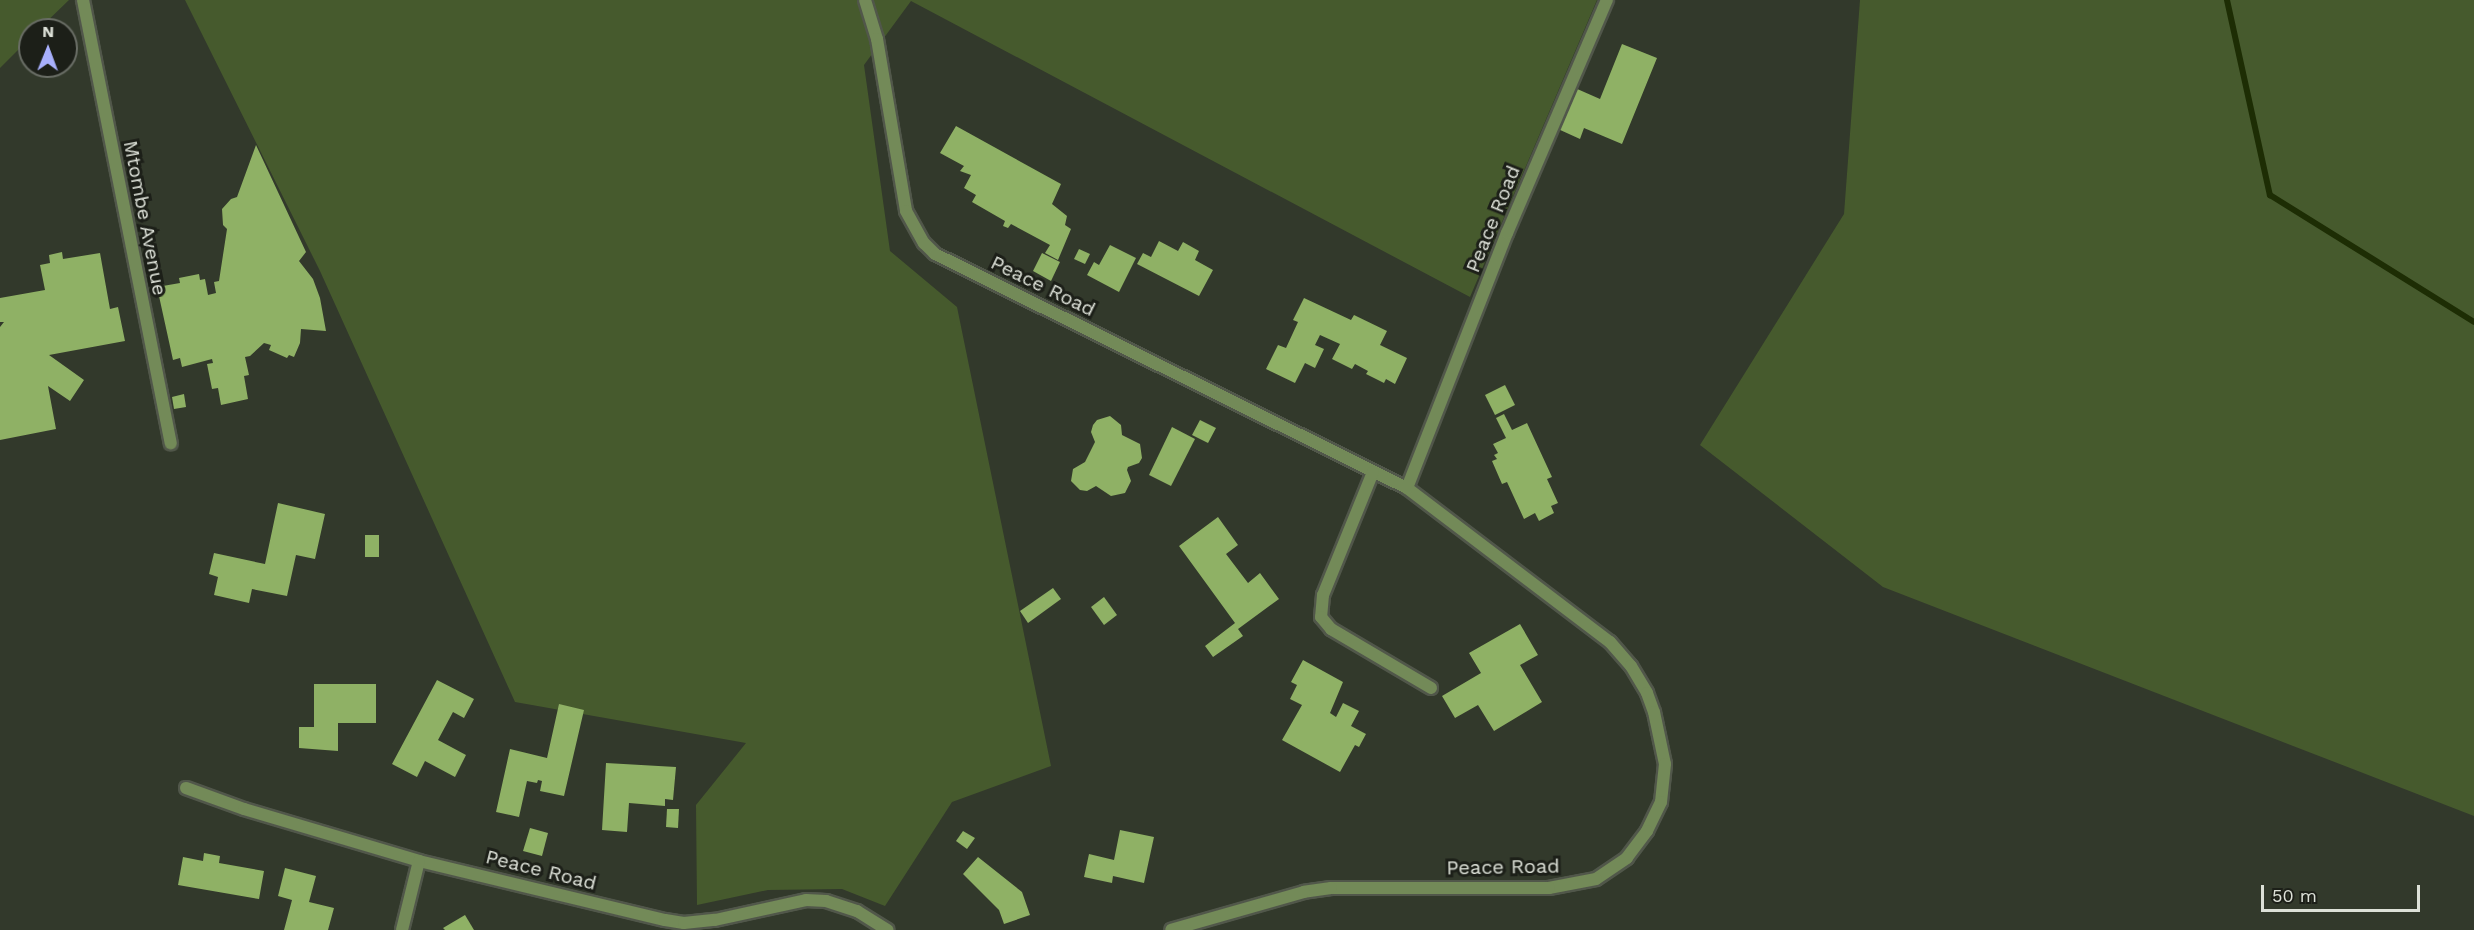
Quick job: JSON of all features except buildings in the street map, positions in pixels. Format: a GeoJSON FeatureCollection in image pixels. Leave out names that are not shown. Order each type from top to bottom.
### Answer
{"type":"FeatureCollection","features":[{"type":"Feature","properties":{"kind":"street","name":"Mtombe Avenue"},"geometry":{"type":"LineString","coordinates":[[83,0],[171,442]]}},
{"type":"Feature","properties":{"kind":"street","name":"Peace Road"},"geometry":{"type":"LineString","coordinates":[[865,0],[877,39],[906,211],[920,238],[935,254],[1407,488],[1610,642],[1630,666],[1647,693],[1654,712],[1665,764],[1661,802],[1647,831],[1627,858],[1596,879],[1550,888],[1331,888],[1304,892],[1171,930]]}},
{"type":"Feature","properties":{"kind":"street","name":"Peace Road"},"geometry":{"type":"LineString","coordinates":[[1407,488],[1507,233],[1607,0]]}},
{"type":"Feature","properties":{"kind":"street"},"geometry":{"type":"LineString","coordinates":[[1373,472],[1323,596],[1322,619],[1331,629],[1431,688]]}},
{"type":"Feature","properties":{"kind":"street","name":"Peace Road"},"geometry":{"type":"LineString","coordinates":[[186,788],[419,861],[665,920],[706,921],[806,900],[826,901],[857,911],[887,930]]}},
{"type":"Feature","properties":{"kind":"street"},"geometry":{"type":"LineString","coordinates":[[402,930],[419,861]]}},
{"type":"Feature","properties":{"kind":"green space"},"geometry":{"type":"Polygon","coordinates":[[[0,0],[69,0],[50,18],[18,18],[18,50],[0,68],[0,0]]]}},
{"type":"Feature","properties":{"kind":"green space"},"geometry":{"type":"Polygon","coordinates":[[[185,0],[1597,0],[1470,297],[911,1],[864,65],[890,251],[957,307],[1051,766],[952,802],[885,906],[842,889],[768,890],[697,905],[696,805],[746,743],[515,702],[320,271],[185,0]]]}},
{"type":"Feature","properties":{"kind":"green space"},"geometry":{"type":"Polygon","coordinates":[[[1860,0],[2474,0],[2474,816],[1883,587],[1700,445],[1844,214],[1860,0]]]}},
{"type":"Feature","properties":{"kind":"waterway"},"geometry":{"type":"LineString","coordinates":[[2227,0],[2270,195],[2474,322]]}}]}
